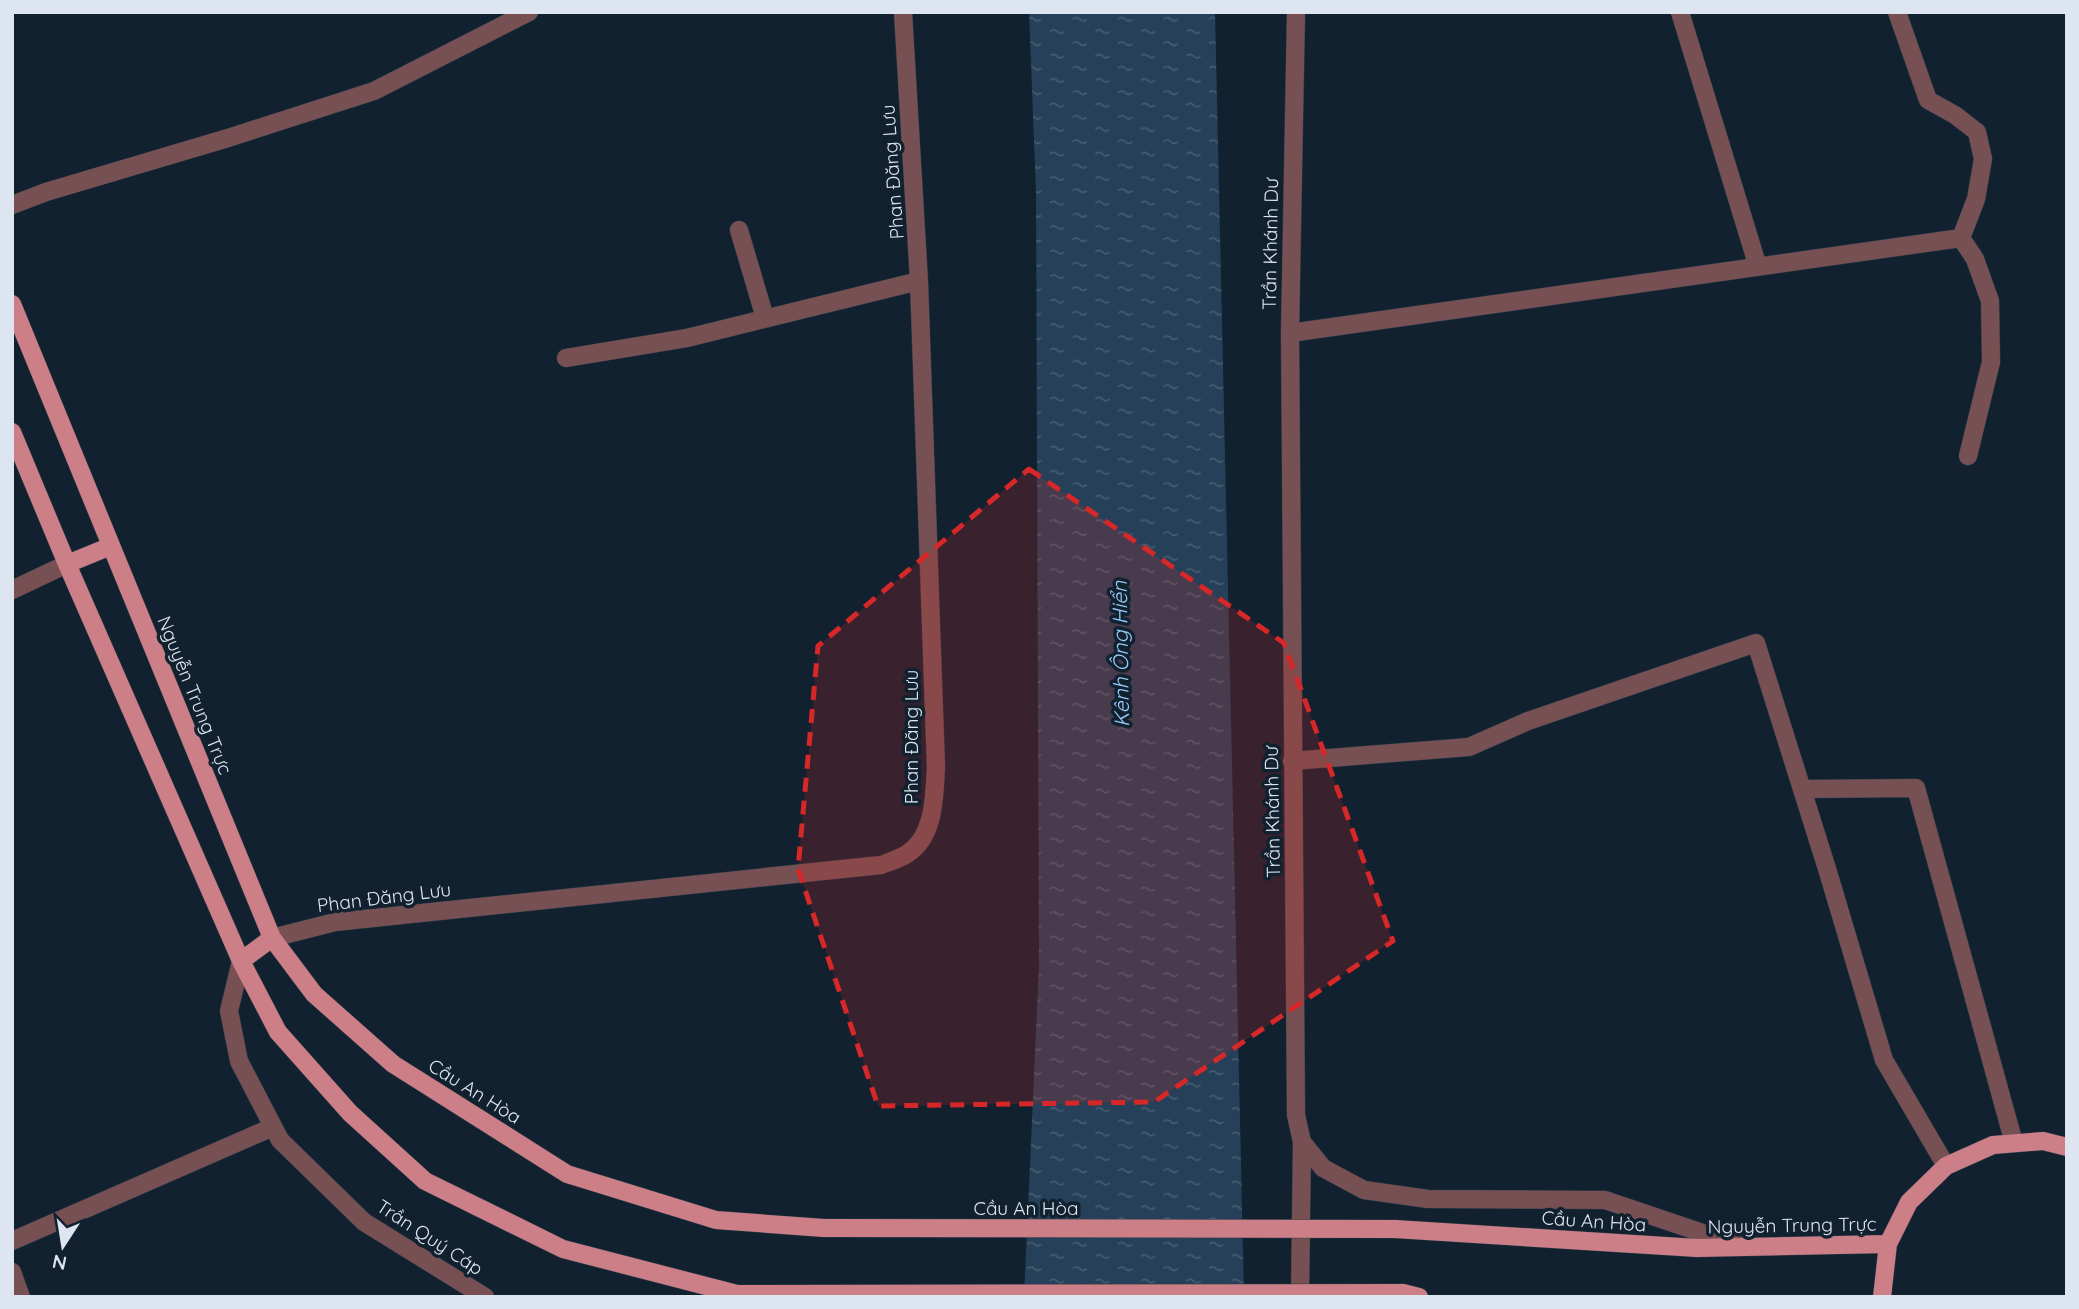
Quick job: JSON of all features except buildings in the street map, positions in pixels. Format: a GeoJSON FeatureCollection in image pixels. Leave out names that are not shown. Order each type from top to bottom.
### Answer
{"type":"FeatureCollection","features":[{"type":"Feature","properties":{"kind":"main road","name":"Nguyễn Trung Trực"},"geometry":{"type":"LineString","coordinates":[[12,304],[272,938],[314,994],[393,1064]]}},
{"type":"Feature","properties":{"kind":"main road"},"geometry":{"type":"LineString","coordinates":[[12,432],[241,961],[278,1032],[350,1113],[425,1181],[563,1249],[737,1294],[1403,1293],[1419,1297]]}},
{"type":"Feature","properties":{"kind":"main road"},"geometry":{"type":"LineString","coordinates":[[67,564],[111,546]]}},
{"type":"Feature","properties":{"kind":"main road"},"geometry":{"type":"LineString","coordinates":[[241,961],[272,938]]}},
{"type":"Feature","properties":{"kind":"main road","name":"Cầu An Hòa"},"geometry":{"type":"LineString","coordinates":[[393,1064],[567,1174],[716,1220],[824,1228],[1395,1229],[1697,1248]]}},
{"type":"Feature","properties":{"kind":"main road"},"geometry":{"type":"LineString","coordinates":[[1881,1297],[1888,1244],[1909,1202],[1946,1166],[1993,1145],[2043,1141],[2067,1147]]}},
{"type":"Feature","properties":{"kind":"main road","name":"Nguyễn Trung Trực"},"geometry":{"type":"LineString","coordinates":[[1697,1248],[1888,1244]]}},
{"type":"Feature","properties":{"kind":"street"},"geometry":{"type":"LineString","coordinates":[[12,205],[46,192],[374,91],[529,12]]}},
{"type":"Feature","properties":{"kind":"street","name":"Phan Đăng Lưu"},"geometry":{"type":"LineString","coordinates":[[272,938],[335,922],[881,865],[907,854],[922,840],[933,812],[936,768],[919,281],[903,12]]}},
{"type":"Feature","properties":{"kind":"street","name":"Trần Khánh Dư"},"geometry":{"type":"LineString","coordinates":[[1296,12],[1290,333],[1296,1115],[1302,1142],[1300,1297]]}},
{"type":"Feature","properties":{"kind":"street"},"geometry":{"type":"LineString","coordinates":[[1680,12],[1758,267]]}},
{"type":"Feature","properties":{"kind":"street"},"geometry":{"type":"LineString","coordinates":[[1897,12],[1928,100],[1955,115],[1977,132],[1983,159],[1976,199],[1961,237]]}},
{"type":"Feature","properties":{"kind":"street"},"geometry":{"type":"LineString","coordinates":[[739,230],[765,318]]}},
{"type":"Feature","properties":{"kind":"street"},"geometry":{"type":"LineString","coordinates":[[1290,333],[1961,237]]}},
{"type":"Feature","properties":{"kind":"street"},"geometry":{"type":"LineString","coordinates":[[1961,237],[1975,259],[1990,301],[1991,362],[1968,456]]}},
{"type":"Feature","properties":{"kind":"street"},"geometry":{"type":"LineString","coordinates":[[566,358],[687,338],[919,281]]}},
{"type":"Feature","properties":{"kind":"street"},"geometry":{"type":"LineString","coordinates":[[12,590],[67,564]]}},
{"type":"Feature","properties":{"kind":"street"},"geometry":{"type":"LineString","coordinates":[[1292,761],[1469,747],[1528,722],[1756,643],[1884,1060],[1946,1166]]}},
{"type":"Feature","properties":{"kind":"street"},"geometry":{"type":"LineString","coordinates":[[1802,789],[1916,788],[2014,1143]]}},
{"type":"Feature","properties":{"kind":"street","name":"Trần Quý Cáp"},"geometry":{"type":"LineString","coordinates":[[241,961],[229,1011],[239,1061],[280,1140],[364,1222],[485,1297]]}},
{"type":"Feature","properties":{"kind":"street"},"geometry":{"type":"LineString","coordinates":[[12,1241],[273,1127]]}},
{"type":"Feature","properties":{"kind":"street"},"geometry":{"type":"LineString","coordinates":[[1302,1142],[1324,1168],[1364,1190],[1428,1199],[1605,1200],[1744,1247]]}},
{"type":"Feature","properties":{"kind":"street"},"geometry":{"type":"LineString","coordinates":[[12,1272],[21,1297]]}},
{"type":"Feature","properties":{"kind":"highlighted area"},"geometry":{"type":"Polygon","coordinates":[[[1029,469],[1284,643],[1393,941],[1154,1102],[878,1106],[798,869],[818,646],[1029,469]]]}},
{"type":"Feature","properties":{"kind":"water","name":"Kênh Ông Hiển"},"geometry":{"type":"Polygon","coordinates":[[[1029,12],[1215,12],[1244,1297],[1024,1297],[1039,965],[1036,192],[1029,12]]]}}]}
